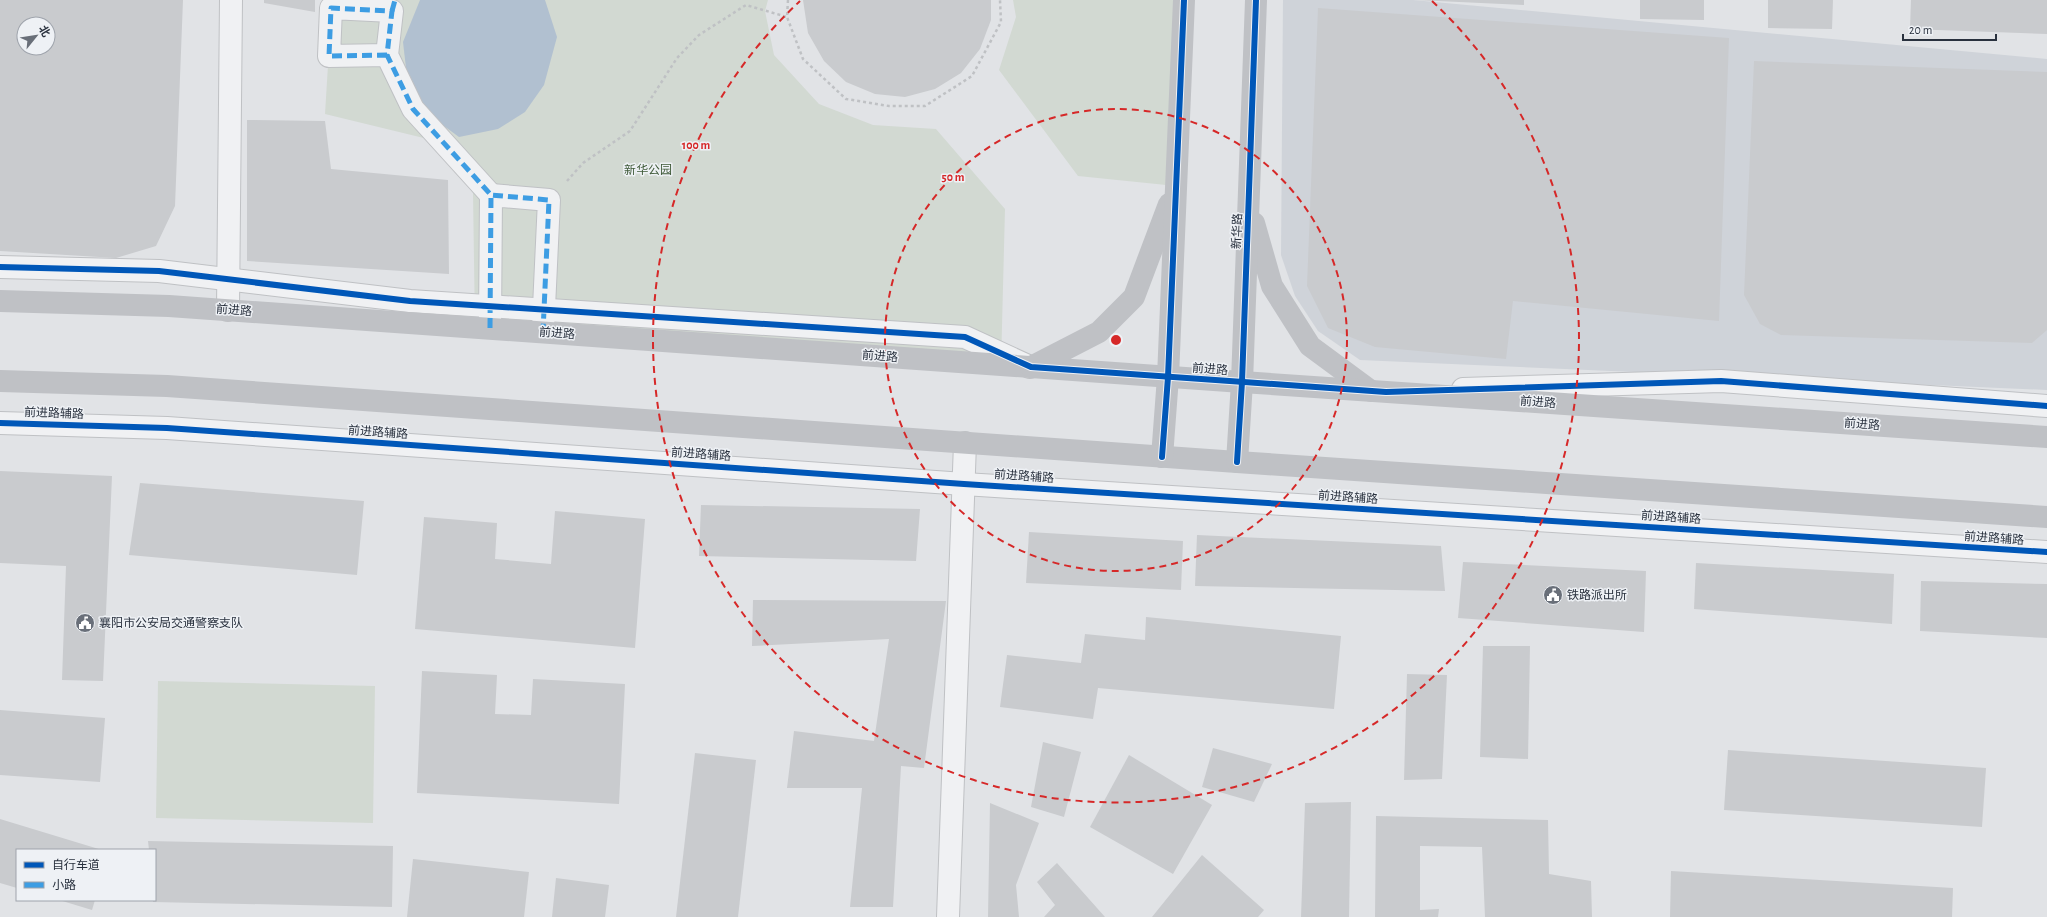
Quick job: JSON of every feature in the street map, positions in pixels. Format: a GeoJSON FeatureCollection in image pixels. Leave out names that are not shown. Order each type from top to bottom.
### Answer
{"type":"FeatureCollection","features":[{"type":"Feature","properties":{"kind":"main road"},"geometry":{"type":"LineString","coordinates":[[1162,457],[1168,377],[1184,0]]}},
{"type":"Feature","properties":{"kind":"main road","name":"新华路"},"geometry":{"type":"LineString","coordinates":[[1237,462],[1242,382],[1256,0]]}},
{"type":"Feature","properties":{"kind":"main road"},"geometry":{"type":"LineString","coordinates":[[1031,367],[1099,332],[1134,297],[1176,186]]}},
{"type":"Feature","properties":{"kind":"main road"},"geometry":{"type":"LineString","coordinates":[[1249,203],[1272,286],[1310,346],[1379,391]]}},
{"type":"Feature","properties":{"kind":"main road","name":"前进路"},"geometry":{"type":"LineString","coordinates":[[0,301],[169,306],[1168,377],[2047,437]]}},
{"type":"Feature","properties":{"kind":"main road"},"geometry":{"type":"LineString","coordinates":[[0,382],[175,387],[1162,457],[2047,517]]}},
{"type":"Feature","properties":{"kind":"street"},"geometry":{"type":"LineString","coordinates":[[228,310],[231,0]]}},
{"type":"Feature","properties":{"kind":"street"},"geometry":{"type":"LineString","coordinates":[[387,55],[328,56],[331,8],[393,5],[387,55],[413,109],[491,195],[490,328]]}},
{"type":"Feature","properties":{"kind":"street"},"geometry":{"type":"LineString","coordinates":[[491,195],[549,200],[543,332]]}},
{"type":"Feature","properties":{"kind":"street"},"geometry":{"type":"LineString","coordinates":[[0,267],[160,271],[410,301],[965,337],[1031,367]]}},
{"type":"Feature","properties":{"kind":"street"},"geometry":{"type":"LineString","coordinates":[[1379,391],[1720,381],[2047,406]]}},
{"type":"Feature","properties":{"kind":"street","name":"前进路辅路"},"geometry":{"type":"LineString","coordinates":[[0,423],[175,428],[964,484],[2047,552]]}},
{"type":"Feature","properties":{"kind":"street"},"geometry":{"type":"LineString","coordinates":[[948,917],[966,443]]}},
{"type":"Feature","properties":{"kind":"path"},"geometry":{"type":"LineString","coordinates":[[788,0],[786,17],[804,59],[846,99],[889,106],[925,106],[972,76],[1001,22],[1000,0]]}},
{"type":"Feature","properties":{"kind":"path"},"geometry":{"type":"LineString","coordinates":[[549,200],[583,163],[630,131],[677,58],[699,35],[746,5],[786,17]]}},
{"type":"Feature","properties":{"kind":"shaded area"},"geometry":{"type":"Polygon","coordinates":[[[1283,0],[1413,0],[2047,59],[2047,390],[1360,360],[1318,331],[1295,296],[1281,255],[1283,0]]]}},
{"type":"Feature","properties":{"kind":"green space","name":"新华公园"},"geometry":{"type":"Polygon","coordinates":[[[332,0],[768,0],[765,11],[774,55],[819,104],[873,125],[936,129],[1005,209],[1001,365],[475,327],[473,193],[436,141],[325,114],[332,0]]]}},
{"type":"Feature","properties":{"kind":"green space"},"geometry":{"type":"Polygon","coordinates":[[[1013,0],[1184,0],[1176,186],[1078,176],[999,70],[1016,17],[1013,0]]]}},
{"type":"Feature","properties":{"kind":"green space"},"geometry":{"type":"Polygon","coordinates":[[[158,681],[375,686],[373,823],[156,818],[158,681]]]}},
{"type":"Feature","properties":{"kind":"water"},"geometry":{"type":"Polygon","coordinates":[[[420,0],[545,0],[557,37],[544,85],[525,112],[498,129],[459,137],[425,112],[408,85],[403,42],[420,0]]]}},
{"type":"Feature","properties":{"kind":"building"},"geometry":{"type":"Polygon","coordinates":[[[0,0],[183,0],[175,206],[156,246],[116,258],[0,251],[0,0]]]}},
{"type":"Feature","properties":{"kind":"building"},"geometry":{"type":"Polygon","coordinates":[[[264,0],[315,0],[315,12],[264,3],[264,0]]]}},
{"type":"Feature","properties":{"kind":"building"},"geometry":{"type":"Polygon","coordinates":[[[803,0],[991,0],[991,20],[980,49],[961,73],[935,89],[905,97],[875,94],[846,82],[824,61],[808,33],[803,0]]]}},
{"type":"Feature","properties":{"kind":"building"},"geometry":{"type":"Polygon","coordinates":[[[1416,0],[1524,0],[1524,5],[1416,0]]]}},
{"type":"Feature","properties":{"kind":"building"},"geometry":{"type":"Polygon","coordinates":[[[1640,0],[1704,0],[1704,20],[1640,19],[1640,0]]]}},
{"type":"Feature","properties":{"kind":"building"},"geometry":{"type":"Polygon","coordinates":[[[1768,0],[1833,0],[1832,29],[1768,28],[1768,0]]]}},
{"type":"Feature","properties":{"kind":"building"},"geometry":{"type":"Polygon","coordinates":[[[1911,0],[2047,0],[2047,34],[1910,29],[1911,0]]]}},
{"type":"Feature","properties":{"kind":"building"},"geometry":{"type":"Polygon","coordinates":[[[1318,8],[1729,38],[1719,321],[1513,301],[1506,359],[1375,347],[1328,328],[1307,286],[1318,8]]]}},
{"type":"Feature","properties":{"kind":"building"},"geometry":{"type":"Polygon","coordinates":[[[1754,61],[2047,72],[2047,330],[2032,343],[1781,335],[1760,324],[1744,295],[1754,61]]]}},
{"type":"Feature","properties":{"kind":"building"},"geometry":{"type":"Polygon","coordinates":[[[247,120],[325,121],[331,169],[448,180],[449,274],[247,261],[247,120]]]}},
{"type":"Feature","properties":{"kind":"building","name":"襄阳市公安局交通警察支队"},"geometry":{"type":"Polygon","coordinates":[[[0,471],[112,476],[103,681],[62,680],[66,566],[0,563],[0,471]]]}},
{"type":"Feature","properties":{"kind":"building"},"geometry":{"type":"Polygon","coordinates":[[[140,483],[364,501],[357,575],[129,555],[140,483]]]}},
{"type":"Feature","properties":{"kind":"building"},"geometry":{"type":"Polygon","coordinates":[[[701,505],[920,509],[916,561],[699,556],[701,505]]]}},
{"type":"Feature","properties":{"kind":"building"},"geometry":{"type":"Polygon","coordinates":[[[555,511],[645,519],[635,648],[415,629],[424,517],[497,523],[495,559],[551,564],[555,511]]]}},
{"type":"Feature","properties":{"kind":"building"},"geometry":{"type":"Polygon","coordinates":[[[1029,532],[1183,541],[1181,590],[1026,583],[1029,532]]]}},
{"type":"Feature","properties":{"kind":"building"},"geometry":{"type":"Polygon","coordinates":[[[1197,535],[1441,546],[1445,591],[1195,586],[1197,535]]]}},
{"type":"Feature","properties":{"kind":"building","name":"铁路派出所"},"geometry":{"type":"Polygon","coordinates":[[[1463,562],[1646,571],[1644,632],[1458,618],[1463,562]]]}},
{"type":"Feature","properties":{"kind":"building"},"geometry":{"type":"Polygon","coordinates":[[[1696,563],[1894,574],[1892,624],[1694,609],[1696,563]]]}},
{"type":"Feature","properties":{"kind":"building"},"geometry":{"type":"Polygon","coordinates":[[[1921,581],[2047,584],[2047,638],[1920,631],[1921,581]]]}},
{"type":"Feature","properties":{"kind":"building"},"geometry":{"type":"Polygon","coordinates":[[[753,600],[946,601],[924,768],[901,766],[893,907],[850,907],[862,788],[787,788],[794,731],[874,741],[889,639],[752,646],[753,600]]]}},
{"type":"Feature","properties":{"kind":"building"},"geometry":{"type":"Polygon","coordinates":[[[1146,617],[1341,636],[1334,709],[1098,688],[1093,719],[1000,707],[1007,655],[1081,663],[1085,634],[1145,640],[1146,617]]]}},
{"type":"Feature","properties":{"kind":"building"},"geometry":{"type":"Polygon","coordinates":[[[1483,646],[1530,646],[1528,759],[1480,757],[1483,646]]]}},
{"type":"Feature","properties":{"kind":"building"},"geometry":{"type":"Polygon","coordinates":[[[422,671],[497,675],[495,714],[531,715],[533,679],[625,684],[619,804],[417,793],[422,671]]]}},
{"type":"Feature","properties":{"kind":"building"},"geometry":{"type":"Polygon","coordinates":[[[1407,674],[1447,675],[1442,779],[1404,780],[1407,674]]]}},
{"type":"Feature","properties":{"kind":"building"},"geometry":{"type":"Polygon","coordinates":[[[0,710],[105,718],[100,782],[0,775],[0,710]]]}},
{"type":"Feature","properties":{"kind":"building"},"geometry":{"type":"Polygon","coordinates":[[[1043,742],[1081,752],[1064,817],[1031,807],[1043,742]]]}},
{"type":"Feature","properties":{"kind":"building"},"geometry":{"type":"Polygon","coordinates":[[[1213,748],[1272,764],[1254,802],[1202,787],[1213,748]]]}},
{"type":"Feature","properties":{"kind":"building"},"geometry":{"type":"Polygon","coordinates":[[[1728,750],[1986,768],[1982,827],[1724,810],[1728,750]]]}},
{"type":"Feature","properties":{"kind":"building"},"geometry":{"type":"Polygon","coordinates":[[[695,753],[756,760],[738,917],[676,917],[695,753]]]}},
{"type":"Feature","properties":{"kind":"building"},"geometry":{"type":"Polygon","coordinates":[[[1129,755],[1212,805],[1173,874],[1090,827],[1129,755]]]}},
{"type":"Feature","properties":{"kind":"building"},"geometry":{"type":"Polygon","coordinates":[[[1351,802],[1349,917],[1301,917],[1305,803],[1351,802]]]}},
{"type":"Feature","properties":{"kind":"building"},"geometry":{"type":"Polygon","coordinates":[[[990,803],[1039,823],[1016,885],[1019,917],[988,917],[990,803]]]}},
{"type":"Feature","properties":{"kind":"building"},"geometry":{"type":"Polygon","coordinates":[[[1376,816],[1548,820],[1549,874],[1591,881],[1592,917],[1485,917],[1482,847],[1420,846],[1420,910],[1439,909],[1438,917],[1375,917],[1376,816]]]}},
{"type":"Feature","properties":{"kind":"building"},"geometry":{"type":"Polygon","coordinates":[[[0,819],[99,849],[16,849],[16,888],[0,883],[0,819]]]}},
{"type":"Feature","properties":{"kind":"building"},"geometry":{"type":"Polygon","coordinates":[[[148,841],[393,846],[392,907],[153,902],[156,901],[156,849],[149,849],[148,841]]]}},
{"type":"Feature","properties":{"kind":"building"},"geometry":{"type":"Polygon","coordinates":[[[1202,855],[1264,910],[1258,917],[1152,917],[1202,855]]]}},
{"type":"Feature","properties":{"kind":"building"},"geometry":{"type":"Polygon","coordinates":[[[413,859],[529,872],[524,917],[407,917],[413,859]]]}},
{"type":"Feature","properties":{"kind":"building"},"geometry":{"type":"Polygon","coordinates":[[[1057,863],[1105,917],[1044,917],[1055,905],[1037,882],[1057,863]]]}},
{"type":"Feature","properties":{"kind":"building"},"geometry":{"type":"Polygon","coordinates":[[[1671,871],[1953,888],[1952,917],[1670,917],[1671,871]]]}},
{"type":"Feature","properties":{"kind":"building"},"geometry":{"type":"Polygon","coordinates":[[[556,878],[609,885],[605,917],[552,917],[556,878]]]}},
{"type":"Feature","properties":{"kind":"building"},"geometry":{"type":"Polygon","coordinates":[[[62,901],[95,901],[92,910],[62,901]]]}},
{"type":"Feature","properties":{"kind":"marked path"},"geometry":{"type":"LineString","coordinates":[[392,11],[395,0]]}},
{"type":"Feature","properties":{"kind":"marked path"},"geometry":{"type":"LineString","coordinates":[[387,55],[329,56],[331,8],[392,11],[387,55],[413,109],[491,195]]}},
{"type":"Feature","properties":{"kind":"marked path"},"geometry":{"type":"LineString","coordinates":[[490,328],[491,195],[549,200],[543,332]]}},
{"type":"Feature","properties":{"kind":"cycle path"},"geometry":{"type":"LineString","coordinates":[[1162,457],[1168,377],[1184,0]]}},
{"type":"Feature","properties":{"kind":"cycle path"},"geometry":{"type":"LineString","coordinates":[[1237,462],[1242,382],[1256,0]]}},
{"type":"Feature","properties":{"kind":"cycle path"},"geometry":{"type":"LineString","coordinates":[[0,267],[159,271],[410,301],[965,337],[1031,367],[1386,392],[1721,381],[2047,406]]}},
{"type":"Feature","properties":{"kind":"cycle path"},"geometry":{"type":"LineString","coordinates":[[0,423],[167,428],[964,484],[2047,552]]}},
{"type":"Feature","properties":{"kind":"place","name":"铁路派出所"},"geometry":{"type":"Point","coordinates":[1553,595]}},
{"type":"Feature","properties":{"kind":"place","name":"襄阳市公安局交通警察支队"},"geometry":{"type":"Point","coordinates":[85,623]}}]}
